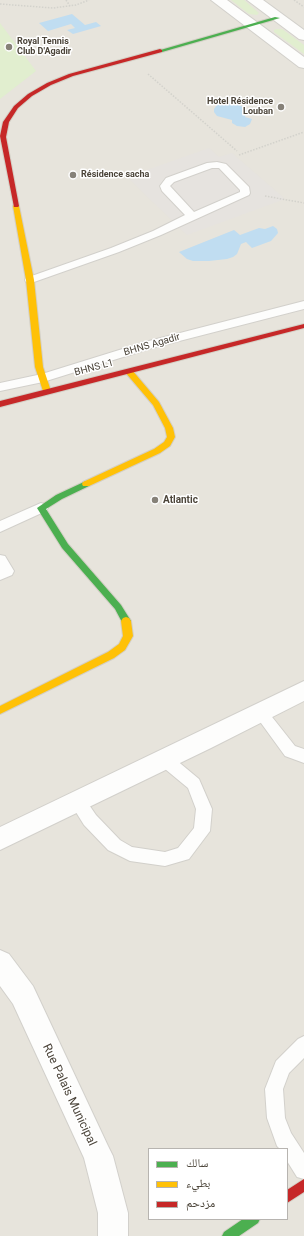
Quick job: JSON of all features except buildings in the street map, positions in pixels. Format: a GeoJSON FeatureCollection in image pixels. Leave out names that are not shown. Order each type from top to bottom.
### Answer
{"type":"FeatureCollection","features":[{"type":"Feature","properties":{"kind":"street"},"geometry":{"type":"LineString","coordinates":[[218,0],[304,64]]}},
{"type":"Feature","properties":{"kind":"street"},"geometry":{"type":"LineString","coordinates":[[254,0],[304,36]]}},
{"type":"Feature","properties":{"kind":"street"},"geometry":{"type":"LineString","coordinates":[[45,384],[39,367],[30,280],[3,137],[6,122],[16,107],[30,95],[49,84],[71,75],[277,18]]}},
{"type":"Feature","properties":{"kind":"street","name":"BHNS Agadir"},"geometry":{"type":"LineString","coordinates":[[0,404],[45,384],[129,372],[304,326]]}},
{"type":"Feature","properties":{"kind":"street"},"geometry":{"type":"LineString","coordinates":[[0,710],[111,655],[122,647],[128,636],[127,623],[118,607],[65,546],[42,508],[59,497],[157,451],[167,444],[171,437],[169,428],[156,404],[129,372]]}},
{"type":"Feature","properties":{"kind":"street"},"geometry":{"type":"LineString","coordinates":[[0,839],[304,690]]}},
{"type":"Feature","properties":{"kind":"street","name":"Rue Palais Municipal"},"geometry":{"type":"LineString","coordinates":[[0,963],[23,995],[98,1156],[113,1213],[113,1236]]}},
{"type":"Feature","properties":{"kind":"street"},"geometry":{"type":"LineString","coordinates":[[288,1196],[304,1185]]}},
{"type":"Feature","properties":{"kind":"street"},"geometry":{"type":"LineString","coordinates":[[228,1236],[252,1220]]}},
{"type":"Feature","properties":{"kind":"lane"},"geometry":{"type":"LineString","coordinates":[[30,280],[115,250],[241,196],[245,193],[245,189],[223,167],[211,165],[167,182],[165,186],[166,189],[192,216]]}},
{"type":"Feature","properties":{"kind":"lane","name":"BHNS Agadir"},"geometry":{"type":"LineString","coordinates":[[0,387],[45,384],[149,345],[304,305]]}},
{"type":"Feature","properties":{"kind":"lane","name":"BHNS L1"},"geometry":{"type":"LineString","coordinates":[[0,394],[45,384],[304,313]]}},
{"type":"Feature","properties":{"kind":"lane"},"geometry":{"type":"LineString","coordinates":[[0,527],[10,521],[42,508]]}},
{"type":"Feature","properties":{"kind":"lane"},"geometry":{"type":"LineString","coordinates":[[0,560],[7,571],[0,575]]}},
{"type":"Feature","properties":{"kind":"lane"},"geometry":{"type":"LineString","coordinates":[[260,712],[290,751],[304,756]]}},
{"type":"Feature","properties":{"kind":"lane"},"geometry":{"type":"LineString","coordinates":[[77,801],[90,820],[114,845],[130,854],[165,859],[182,854],[202,831],[204,808],[194,784],[164,759]]}},
{"type":"Feature","properties":{"kind":"lane"},"geometry":{"type":"LineString","coordinates":[[304,1045],[282,1067],[274,1089],[276,1118],[284,1139],[304,1170]]}},
{"type":"Feature","properties":{"kind":"path"},"geometry":{"type":"LineString","coordinates":[[66,0],[70,6]]}},
{"type":"Feature","properties":{"kind":"path"},"geometry":{"type":"LineString","coordinates":[[0,4],[53,8],[70,6],[89,0]]}},
{"type":"Feature","properties":{"kind":"path"},"geometry":{"type":"LineString","coordinates":[[294,0],[304,7]]}},
{"type":"Feature","properties":{"kind":"path"},"geometry":{"type":"LineString","coordinates":[[131,59],[240,154]]}},
{"type":"Feature","properties":{"kind":"path"},"geometry":{"type":"LineString","coordinates":[[223,167],[240,154],[304,132]]}},
{"type":"Feature","properties":{"kind":"path"},"geometry":{"type":"LineString","coordinates":[[245,193],[304,203]]}},
{"type":"Feature","properties":{"kind":"shaded area"},"geometry":{"type":"Polygon","coordinates":[[[0,0],[304,0],[304,1236],[0,1236],[0,0]]]}},
{"type":"Feature","properties":{"kind":"shaded area"},"geometry":{"type":"Polygon","coordinates":[[[209,148],[219,157],[232,153],[285,199],[187,235],[127,177],[209,148]]]}},
{"type":"Feature","properties":{"kind":"green space"},"geometry":{"type":"Polygon","coordinates":[[[231,0],[244,0],[259,13],[257,15],[249,14],[231,0]]]}},
{"type":"Feature","properties":{"kind":"green space","name":"Royal Tennis Club D'Agadir"},"geometry":{"type":"Polygon","coordinates":[[[0,23],[36,71],[0,99],[0,23]]]}},
{"type":"Feature","properties":{"kind":"green space"},"geometry":{"type":"Polygon","coordinates":[[[276,29],[282,29],[304,45],[304,54],[274,32],[276,29]]]}},
{"type":"Feature","properties":{"kind":"water"},"geometry":{"type":"Polygon","coordinates":[[[72,14],[85,25],[96,22],[101,26],[73,34],[67,30],[75,28],[71,24],[48,31],[39,23],[72,14]]]}},
{"type":"Feature","properties":{"kind":"water"},"geometry":{"type":"Polygon","coordinates":[[[225,103],[237,104],[243,107],[247,111],[245,117],[252,119],[250,124],[245,127],[237,126],[232,123],[232,120],[217,116],[214,109],[217,105],[225,103]]]}},
{"type":"Feature","properties":{"kind":"water"},"geometry":{"type":"Polygon","coordinates":[[[273,226],[277,229],[278,233],[271,241],[252,248],[246,242],[241,244],[237,254],[227,259],[193,261],[187,259],[179,252],[234,230],[240,235],[259,228],[265,229],[273,226]]]}},
{"type":"Feature","properties":{"kind":"traffic: fast"},"geometry":{"type":"LineString","coordinates":[[160,51],[277,18]]}},
{"type":"Feature","properties":{"kind":"traffic: fast"},"geometry":{"type":"LineString","coordinates":[[86,484],[59,497],[41,508],[65,546],[118,607],[126,621]]}},
{"type":"Feature","properties":{"kind":"traffic: fast"},"geometry":{"type":"LineString","coordinates":[[228,1236],[252,1220]]}},
{"type":"Feature","properties":{"kind":"traffic: slow"},"geometry":{"type":"LineString","coordinates":[[16,206],[30,280],[39,367],[47,391]]}},
{"type":"Feature","properties":{"kind":"traffic: slow"},"geometry":{"type":"LineString","coordinates":[[86,484],[157,451],[167,444],[171,437],[169,428],[156,404],[129,372]]}},
{"type":"Feature","properties":{"kind":"traffic: slow"},"geometry":{"type":"LineString","coordinates":[[0,710],[111,655],[122,647],[128,636],[126,621]]}},
{"type":"Feature","properties":{"kind":"traffic: jam"},"geometry":{"type":"LineString","coordinates":[[16,206],[3,137],[6,122],[16,107],[30,95],[49,84],[71,75],[160,51]]}},
{"type":"Feature","properties":{"kind":"traffic: jam"},"geometry":{"type":"LineString","coordinates":[[0,404],[304,326]]}},
{"type":"Feature","properties":{"kind":"traffic: jam"},"geometry":{"type":"LineString","coordinates":[[288,1196],[304,1185]]}},
{"type":"Feature","properties":{"kind":"place","name":"Royal Tennis Club D'Agadir"},"geometry":{"type":"Point","coordinates":[9,47]}},
{"type":"Feature","properties":{"kind":"place","name":"Hotel Résidence Louban"},"geometry":{"type":"Point","coordinates":[281,107]}},
{"type":"Feature","properties":{"kind":"place","name":"Résidence sacha"},"geometry":{"type":"Point","coordinates":[73,175]}},
{"type":"Feature","properties":{"kind":"place","name":"Atlantic"},"geometry":{"type":"Point","coordinates":[155,500]}}]}
